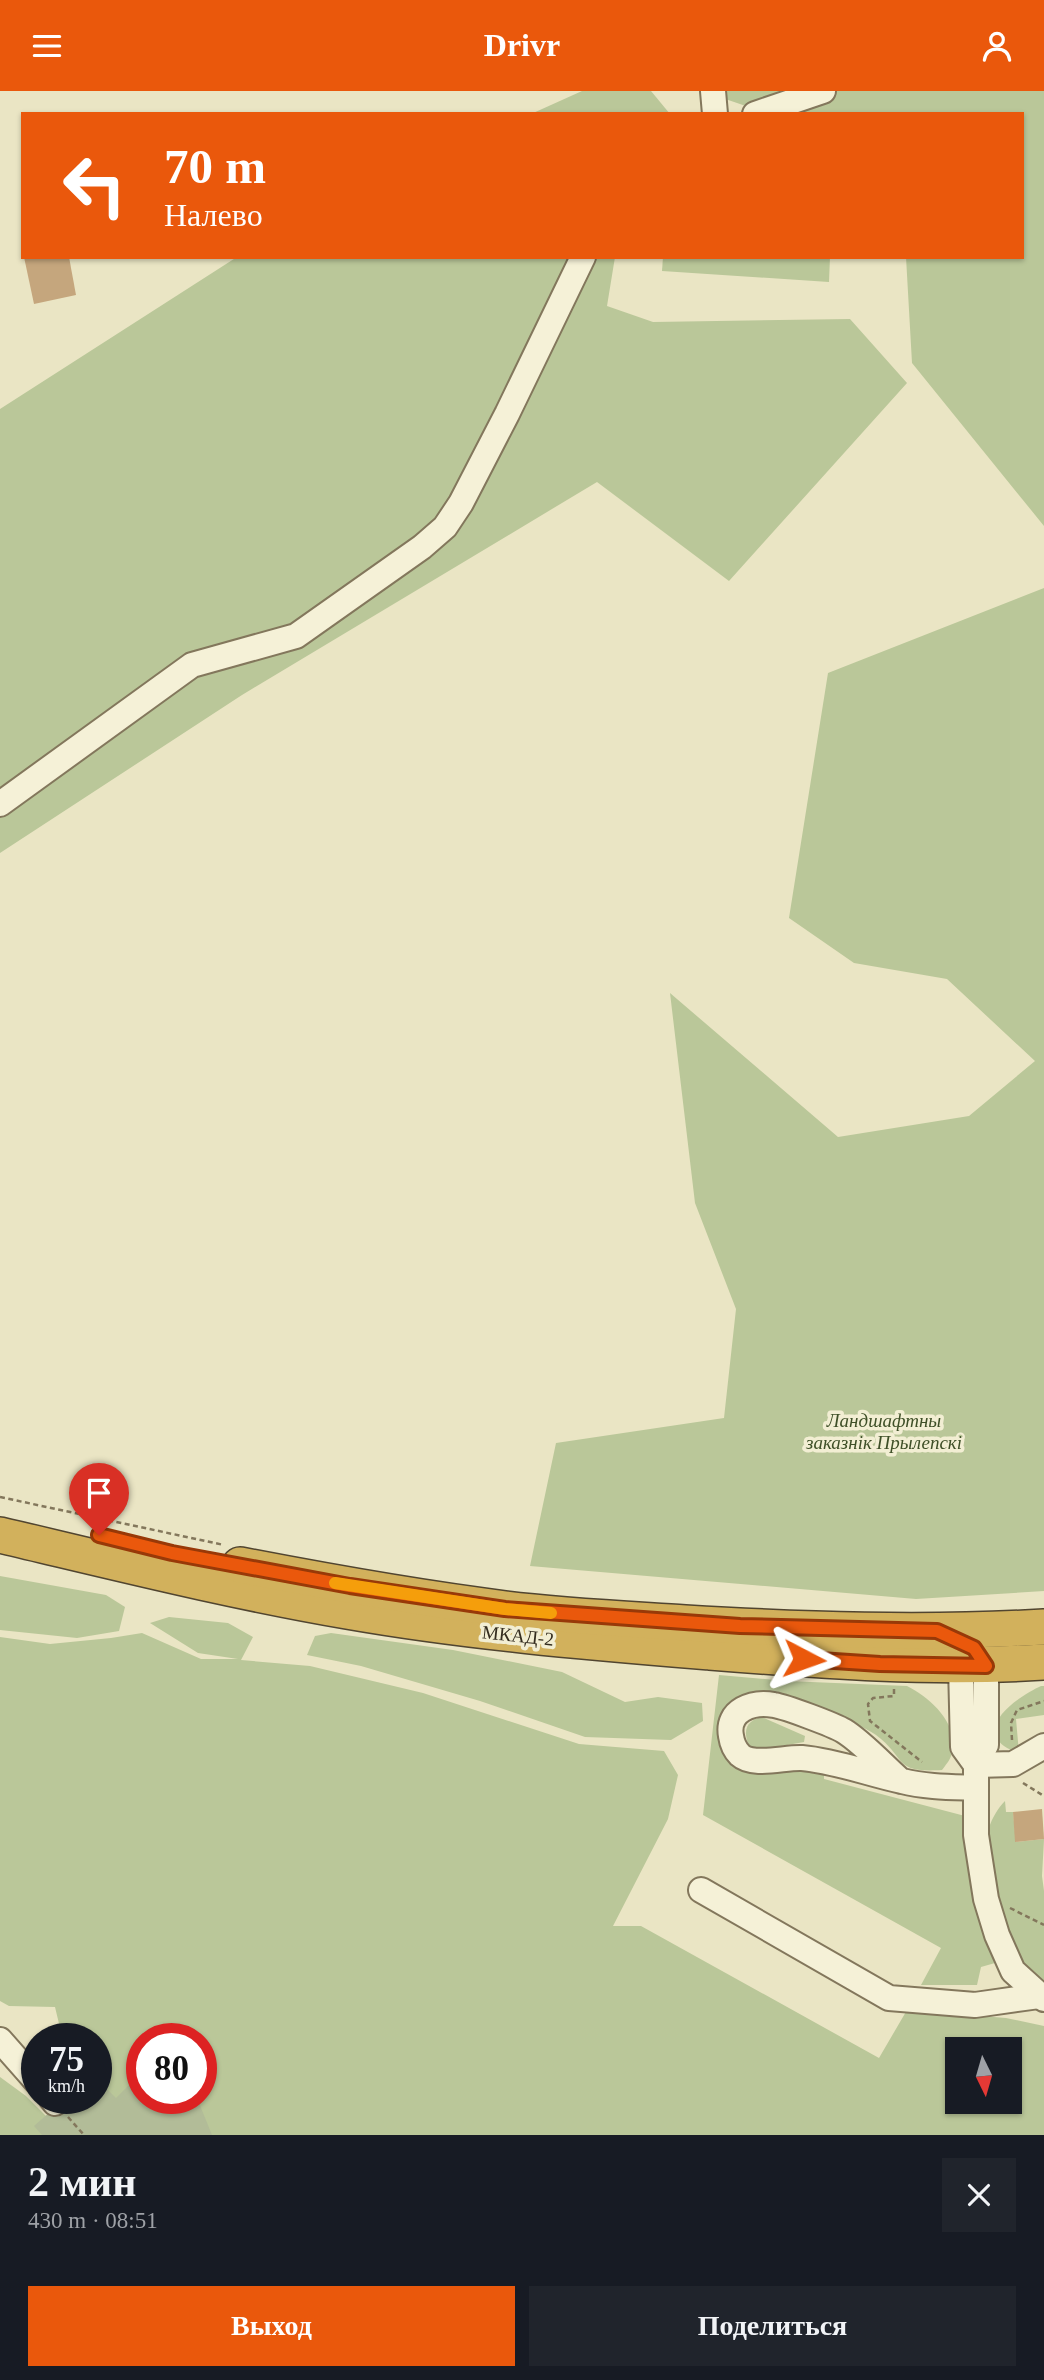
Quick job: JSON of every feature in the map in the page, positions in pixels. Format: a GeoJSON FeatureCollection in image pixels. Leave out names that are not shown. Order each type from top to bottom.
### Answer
{"type":"FeatureCollection","features":[{"type":"Feature","properties":{"kind":"highway"},"geometry":{"type":"LineString","coordinates":[[0,1512],[186,1555],[350,1586],[505,1609],[740,1626],[937,1631],[1029,1627]]}},
{"type":"Feature","properties":{"kind":"highway","name":"МКАД-2"},"geometry":{"type":"LineString","coordinates":[[0,1535],[165,1574],[347,1611],[498,1633],[753,1656],[1044,1662]]}},
{"type":"Feature","properties":{"kind":"highway"},"geometry":{"type":"LineString","coordinates":[[937,1631],[974,1660],[1029,1627]]}},
{"type":"Feature","properties":{"kind":"street"},"geometry":{"type":"LineString","coordinates":[[713,91],[715,112]]}},
{"type":"Feature","properties":{"kind":"street"},"geometry":{"type":"LineString","coordinates":[[761,112],[823,91]]}},
{"type":"Feature","properties":{"kind":"street"},"geometry":{"type":"LineString","coordinates":[[0,804],[192,665],[296,636],[422,547],[445,527],[484,459],[582,259]]}},
{"type":"Feature","properties":{"kind":"street"},"geometry":{"type":"LineString","coordinates":[[974,1660],[986,1745],[976,1776],[976,1835],[986,1899],[997,1935],[1013,1971],[1042,1998]]}},
{"type":"Feature","properties":{"kind":"street"},"geometry":{"type":"LineString","coordinates":[[901,1781],[845,1732],[775,1705],[754,1704],[739,1710],[733,1720],[730,1731],[732,1743],[738,1754],[746,1759],[760,1761],[802,1758],[825,1761],[901,1781],[926,1786],[976,1776],[1016,1773],[1044,1746]]}},
{"type":"Feature","properties":{"kind":"street"},"geometry":{"type":"LineString","coordinates":[[701,1890],[889,1998],[975,2005],[1042,1998]]}},
{"type":"Feature","properties":{"kind":"street"},"geometry":{"type":"LineString","coordinates":[[0,2040],[21,2064]]}},
{"type":"Feature","properties":{"kind":"path"},"geometry":{"type":"LineString","coordinates":[[0,1497],[226,1545]]}},
{"type":"Feature","properties":{"kind":"path"},"geometry":{"type":"LineString","coordinates":[[894,1696],[873,1698],[868,1704],[870,1721],[928,1766]]}},
{"type":"Feature","properties":{"kind":"path"},"geometry":{"type":"LineString","coordinates":[[1044,1702],[1017,1710],[1011,1723],[1016,1773],[1044,1796]]}},
{"type":"Feature","properties":{"kind":"path"},"geometry":{"type":"LineString","coordinates":[[1009,1908],[1044,1925]]}},
{"type":"Feature","properties":{"kind":"green space"},"geometry":{"type":"Polygon","coordinates":[[[582,91],[651,91],[668,112],[535,112],[582,91]]]}},
{"type":"Feature","properties":{"kind":"green space"},"geometry":{"type":"Polygon","coordinates":[[[702,91],[1044,91],[1044,526],[912,363],[906,259],[1024,259],[1024,112],[763,112],[702,91]]]}},
{"type":"Feature","properties":{"kind":"green space"},"geometry":{"type":"Polygon","coordinates":[[[234,259],[615,259],[607,306],[653,322],[850,319],[907,383],[729,581],[597,482],[242,695],[0,853],[0,409],[234,259]]]}},
{"type":"Feature","properties":{"kind":"green space"},"geometry":{"type":"Polygon","coordinates":[[[663,259],[830,259],[829,282],[662,271],[663,259]]]}},
{"type":"Feature","properties":{"kind":"green space","name":"Ландшафтны заказнік Прылепскі"},"geometry":{"type":"Polygon","coordinates":[[[1044,588],[1044,1591],[916,1599],[530,1566],[556,1443],[724,1418],[736,1309],[695,1203],[670,993],[838,1137],[969,1116],[1035,1061],[947,979],[854,963],[789,918],[828,673],[1044,588]]]}},
{"type":"Feature","properties":{"kind":"green space"},"geometry":{"type":"Polygon","coordinates":[[[0,1576],[106,1595],[125,1607],[119,1631],[77,1638],[0,1630],[0,1576]]]}},
{"type":"Feature","properties":{"kind":"green space"},"geometry":{"type":"Polygon","coordinates":[[[169,1617],[228,1623],[253,1637],[241,1660],[310,1666],[423,1693],[579,1744],[664,1751],[678,1775],[668,1819],[613,1926],[641,1926],[879,2058],[907,2010],[1006,2018],[1044,2026],[1044,2135],[95,2135],[88,2126],[93,2114],[112,2114],[112,2023],[59,2023],[55,2007],[9,2006],[0,2001],[0,1637],[50,1644],[142,1633],[201,1659],[238,1659],[198,1653],[150,1623],[169,1617]]]}},
{"type":"Feature","properties":{"kind":"green space"},"geometry":{"type":"Polygon","coordinates":[[[331,1633],[453,1650],[562,1672],[625,1702],[658,1697],[702,1703],[703,1721],[671,1740],[585,1737],[480,1701],[361,1666],[307,1655],[315,1636],[331,1633]]]}},
{"type":"Feature","properties":{"kind":"green space"},"geometry":{"type":"Polygon","coordinates":[[[719,1675],[907,1686],[925,1697],[942,1714],[952,1734],[953,1745],[949,1761],[942,1770],[915,1769],[902,1763],[886,1744],[869,1730],[780,1695],[749,1695],[735,1764],[750,1774],[802,1767],[824,1768],[824,1779],[965,1816],[1002,1961],[981,1967],[977,1985],[921,1985],[941,1948],[703,1815],[719,1675]]]}},
{"type":"Feature","properties":{"kind":"green space"},"geometry":{"type":"Polygon","coordinates":[[[1044,1686],[1044,1715],[1016,1719],[1019,1753],[1007,1748],[997,1737],[995,1728],[998,1719],[1014,1703],[1044,1686]]]}},
{"type":"Feature","properties":{"kind":"green space"},"geometry":{"type":"Polygon","coordinates":[[[758,1718],[764,1718],[805,1736],[804,1742],[759,1750],[749,1746],[746,1729],[758,1718]]]}},
{"type":"Feature","properties":{"kind":"green space"},"geometry":{"type":"Polygon","coordinates":[[[1005,1801],[1006,1812],[1013,1812],[1016,1842],[1044,1839],[1044,1987],[1021,1964],[1003,1917],[992,1877],[989,1828],[1005,1801]]]}},
{"type":"Feature","properties":{"kind":"green space"},"geometry":{"type":"Polygon","coordinates":[[[0,2077],[21,2092],[21,2114],[44,2114],[65,2135],[0,2135],[0,2077]]]}},
{"type":"Feature","properties":{"kind":"green space"},"geometry":{"type":"Polygon","coordinates":[[[126,2088],[126,2114],[203,2114],[212,2135],[42,2135],[34,2126],[48,2114],[112,2114],[112,2094],[116,2098],[126,2088]]]}},
{"type":"Feature","properties":{"kind":"building"},"geometry":{"type":"Polygon","coordinates":[[[24,259],[69,259],[76,295],[34,304],[24,259]]]}},
{"type":"Feature","properties":{"kind":"building"},"geometry":{"type":"Polygon","coordinates":[[[1042,1809],[1044,1839],[1015,1842],[1013,1812],[1042,1809]]]}},
{"type":"Feature","properties":{"kind":"slow traffic"},"geometry":{"type":"LineString","coordinates":[[335,1583],[505,1609],[551,1613]]}},
{"type":"Feature","properties":{"kind":"route"},"geometry":{"type":"LineString","coordinates":[[99,1535],[172,1553],[350,1586],[505,1609],[740,1626],[937,1631],[974,1648],[986,1666],[804,1659]]}}]}
